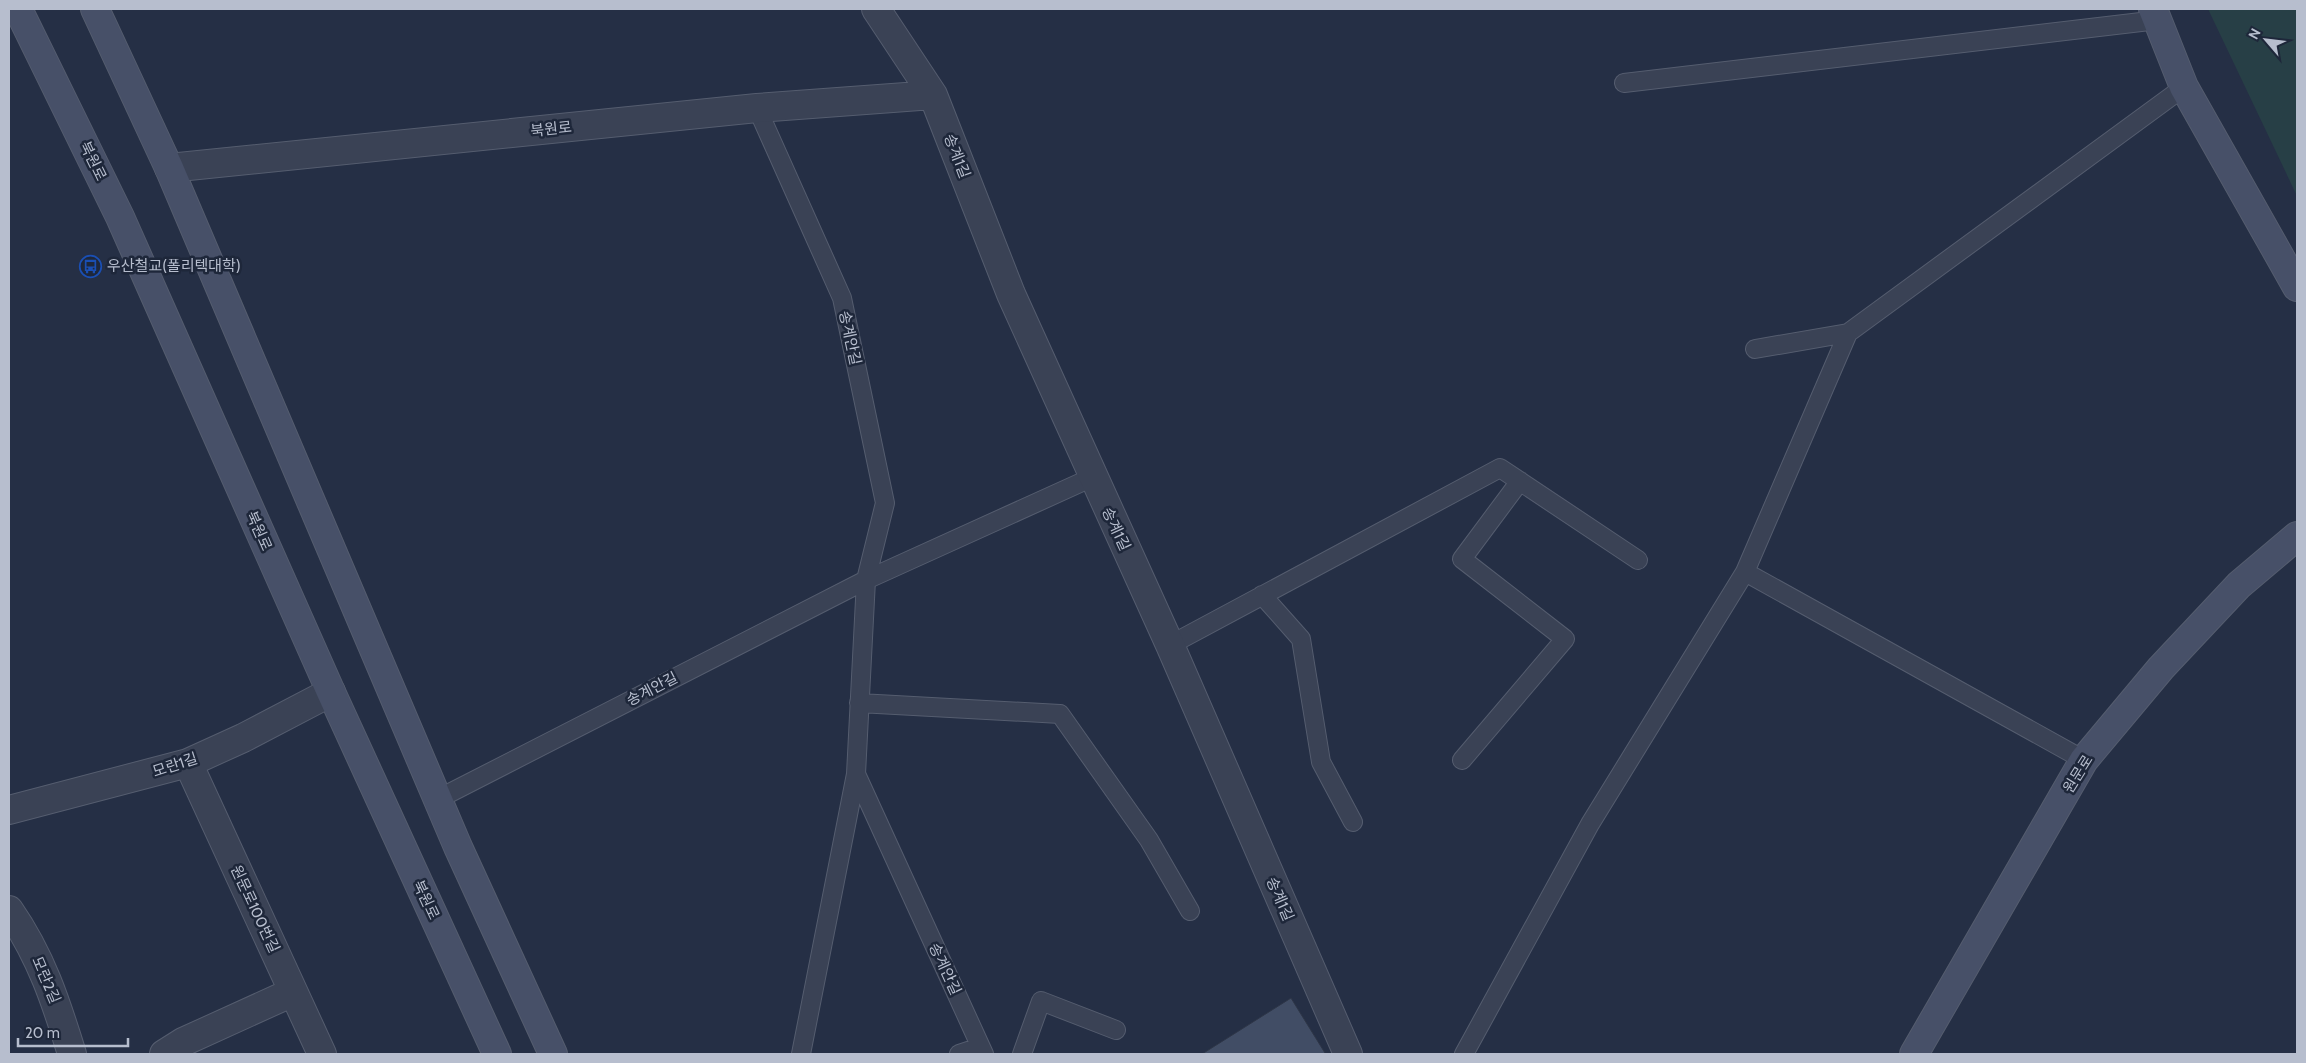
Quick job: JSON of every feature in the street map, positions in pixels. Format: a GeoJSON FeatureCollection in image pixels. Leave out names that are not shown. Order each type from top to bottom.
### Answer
{"type":"FeatureCollection","features":[{"type":"Feature","properties":{"kind":"street","name":"북원로"},"geometry":{"type":"LineString","coordinates":[[18,9],[120,218],[331,692],[497,1054]]}},
{"type":"Feature","properties":{"kind":"street"},"geometry":{"type":"LineString","coordinates":[[95,9],[169,168],[438,798],[553,1054]]}},
{"type":"Feature","properties":{"kind":"street","name":"송계1길"},"geometry":{"type":"LineString","coordinates":[[876,9],[933,95],[1011,294],[1170,644],[1348,1054]]}},
{"type":"Feature","properties":{"kind":"street"},"geometry":{"type":"LineString","coordinates":[[2155,14],[2184,87],[2297,287]]}},
{"type":"Feature","properties":{"kind":"street","name":"북원로"},"geometry":{"type":"LineString","coordinates":[[169,168],[757,108],[933,95]]}},
{"type":"Feature","properties":{"kind":"street","name":"원문로"},"geometry":{"type":"LineString","coordinates":[[1914,1054],[2084,760],[2161,668],[2200,626],[2240,585],[2297,536]]}},
{"type":"Feature","properties":{"kind":"street","name":"모란1길"},"geometry":{"type":"LineString","coordinates":[[9,810],[188,763],[243,738],[331,692]]}},
{"type":"Feature","properties":{"kind":"street","name":"원문로100번길"},"geometry":{"type":"LineString","coordinates":[[188,763],[322,1054]]}},
{"type":"Feature","properties":{"kind":"street","name":"모란2길"},"geometry":{"type":"LineString","coordinates":[[9,910],[27,936],[53,992],[72,1054]]}},
{"type":"Feature","properties":{"kind":"street"},"geometry":{"type":"LineString","coordinates":[[164,1054],[183,1042],[293,992]]}},
{"type":"Feature","properties":{"kind":"lane"},"geometry":{"type":"LineString","coordinates":[[1624,83],[2155,14]]}},
{"type":"Feature","properties":{"kind":"lane"},"geometry":{"type":"LineString","coordinates":[[1756,349],[1848,333],[2184,87]]}},
{"type":"Feature","properties":{"kind":"lane","name":"송계안길"},"geometry":{"type":"LineString","coordinates":[[757,108],[842,298],[885,503],[866,580],[856,774],[801,1054]]}},
{"type":"Feature","properties":{"kind":"lane"},"geometry":{"type":"LineString","coordinates":[[1464,1054],[1590,824],[1745,572],[1848,333]]}},
{"type":"Feature","properties":{"kind":"lane"},"geometry":{"type":"LineString","coordinates":[[1170,644],[1500,468],[1638,560]]}},
{"type":"Feature","properties":{"kind":"lane","name":"송계안길"},"geometry":{"type":"LineString","coordinates":[[438,798],[866,580],[1093,477]]}},
{"type":"Feature","properties":{"kind":"lane"},"geometry":{"type":"LineString","coordinates":[[1462,760],[1565,638],[1462,559],[1520,481]]}},
{"type":"Feature","properties":{"kind":"lane"},"geometry":{"type":"LineString","coordinates":[[1745,572],[2084,760]]}},
{"type":"Feature","properties":{"kind":"lane"},"geometry":{"type":"LineString","coordinates":[[1262,595],[1301,639],[1322,762],[1353,822]]}},
{"type":"Feature","properties":{"kind":"lane"},"geometry":{"type":"LineString","coordinates":[[859,703],[1060,714],[1149,840],[1190,911]]}},
{"type":"Feature","properties":{"kind":"lane","name":"송계안길"},"geometry":{"type":"LineString","coordinates":[[856,774],[982,1050]]}},
{"type":"Feature","properties":{"kind":"lane"},"geometry":{"type":"LineString","coordinates":[[1022,1054],[1041,1001],[1116,1030]]}},
{"type":"Feature","properties":{"kind":"lane"},"geometry":{"type":"LineString","coordinates":[[959,1054],[982,1050]]}},
{"type":"Feature","properties":{"kind":"shaded area"},"geometry":{"type":"Polygon","coordinates":[[[2208,9],[2297,9],[2297,196],[2208,9]]]}},
{"type":"Feature","properties":{"kind":"building"},"geometry":{"type":"Polygon","coordinates":[[[1291,998],[1325,1053],[1202,1054],[1291,998]]]}},
{"type":"Feature","properties":{"kind":"place","name":"우산철교(폴리텍대학)"},"geometry":{"type":"Point","coordinates":[91,266]}}]}
